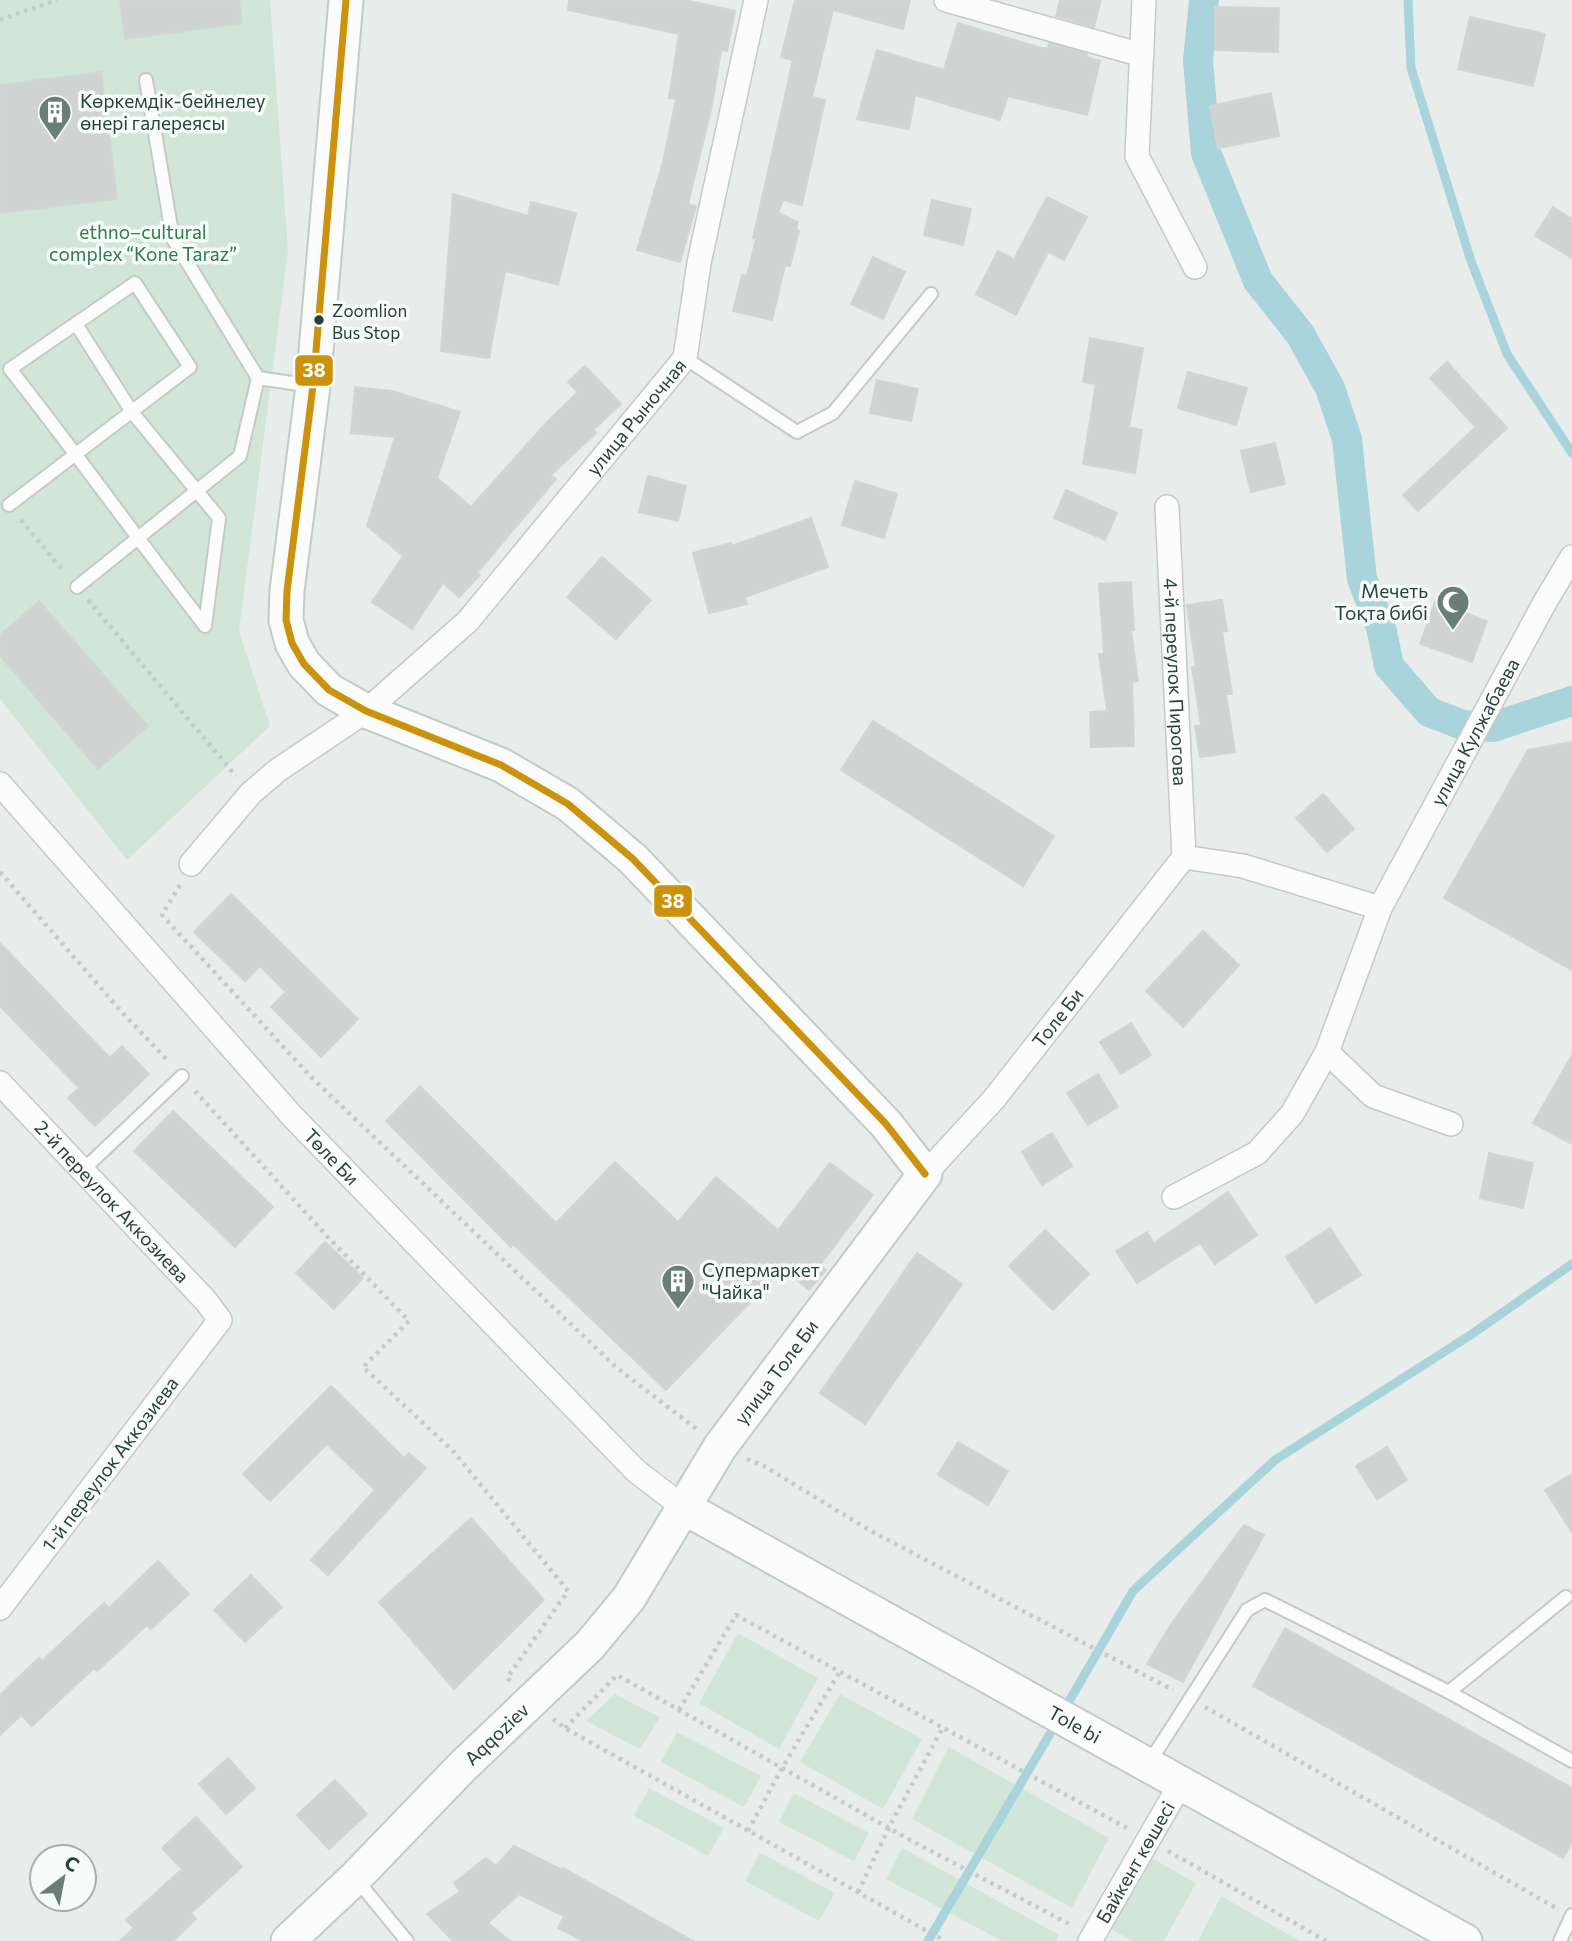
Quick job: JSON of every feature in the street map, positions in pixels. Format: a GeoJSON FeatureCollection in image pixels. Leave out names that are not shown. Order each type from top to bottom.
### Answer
{"type":"FeatureCollection","features":[{"type":"Feature","properties":{"kind":"main road"},"geometry":{"type":"LineString","coordinates":[[346,0],[313,386],[287,591],[286,620],[292,643],[304,664],[329,690],[366,710],[501,765],[568,804],[633,859],[886,1124],[925,1174]]}},
{"type":"Feature","properties":{"kind":"main road","name":"улица Толе Би"},"geometry":{"type":"LineString","coordinates":[[684,1507],[720,1447],[925,1174]]}},
{"type":"Feature","properties":{"kind":"main road","name":"Aqqoziev"},"geometry":{"type":"LineString","coordinates":[[288,1941],[355,1878],[462,1767],[590,1645],[629,1598],[684,1507]]}},
{"type":"Feature","properties":{"kind":"main road","name":"Tole bi"},"geometry":{"type":"LineString","coordinates":[[684,1507],[1465,1941]]}},
{"type":"Feature","properties":{"kind":"street","name":"улица Рыночная"},"geometry":{"type":"LineString","coordinates":[[191,864],[251,793],[278,770],[366,710],[468,621],[685,358],[699,263],[756,0]]}},
{"type":"Feature","properties":{"kind":"street"},"geometry":{"type":"LineString","coordinates":[[946,0],[1142,55]]}},
{"type":"Feature","properties":{"kind":"street"},"geometry":{"type":"LineString","coordinates":[[1144,0],[1137,156],[1195,267]]}},
{"type":"Feature","properties":{"kind":"street","name":"4-й переулок Пирогова"},"geometry":{"type":"LineString","coordinates":[[1167,508],[1184,857]]}},
{"type":"Feature","properties":{"kind":"street","name":"улица Кулжабаева"},"geometry":{"type":"LineString","coordinates":[[1174,1197],[1257,1153],[1292,1114],[1327,1052],[1380,908],[1572,557]]}},
{"type":"Feature","properties":{"kind":"street","name":"Төле Би"},"geometry":{"type":"LineString","coordinates":[[0,784],[292,1116],[636,1471],[684,1507]]}},
{"type":"Feature","properties":{"kind":"street"},"geometry":{"type":"LineString","coordinates":[[1184,857],[1243,866],[1380,908]]}},
{"type":"Feature","properties":{"kind":"street","name":"Толе Би"},"geometry":{"type":"LineString","coordinates":[[925,1174],[994,1099],[1184,857]]}},
{"type":"Feature","properties":{"kind":"street"},"geometry":{"type":"LineString","coordinates":[[1327,1052],[1373,1096],[1451,1124]]}},
{"type":"Feature","properties":{"kind":"street","name":"2-й переулок Аккозиева"},"geometry":{"type":"LineString","coordinates":[[0,1083],[206,1301],[220,1321]]}},
{"type":"Feature","properties":{"kind":"street","name":"1-й переулок Аккозиева"},"geometry":{"type":"LineString","coordinates":[[0,1608],[220,1321]]}},
{"type":"Feature","properties":{"kind":"street","name":"Байкент көшесі"},"geometry":{"type":"LineString","coordinates":[[1091,1939],[1181,1783]]}},
{"type":"Feature","properties":{"kind":"lane"},"geometry":{"type":"LineString","coordinates":[[77,587],[240,456],[258,377],[173,239],[146,80]]}},
{"type":"Feature","properties":{"kind":"lane"},"geometry":{"type":"LineString","coordinates":[[9,505],[77,453],[132,412],[190,367],[135,283],[10,369],[77,453],[137,539],[205,626],[219,518],[132,412],[76,324]]}},
{"type":"Feature","properties":{"kind":"lane"},"geometry":{"type":"LineString","coordinates":[[685,358],[797,432],[833,413],[931,295]]}},
{"type":"Feature","properties":{"kind":"lane"},"geometry":{"type":"LineString","coordinates":[[258,377],[313,386]]}},
{"type":"Feature","properties":{"kind":"lane"},"geometry":{"type":"LineString","coordinates":[[83,1170],[182,1076]]}},
{"type":"Feature","properties":{"kind":"lane"},"geometry":{"type":"LineString","coordinates":[[1449,1692],[1566,1597]]}},
{"type":"Feature","properties":{"kind":"lane"},"geometry":{"type":"LineString","coordinates":[[1148,1765],[1247,1610],[1265,1600],[1449,1692],[1572,1761]]}},
{"type":"Feature","properties":{"kind":"lane"},"geometry":{"type":"LineString","coordinates":[[355,1878],[407,1941]]}},
{"type":"Feature","properties":{"kind":"lane"},"geometry":{"type":"LineString","coordinates":[[1560,1941],[1571,1916]]}},
{"type":"Feature","properties":{"kind":"path"},"geometry":{"type":"LineString","coordinates":[[0,20],[57,0]]}},
{"type":"Feature","properties":{"kind":"path"},"geometry":{"type":"LineString","coordinates":[[9,505],[251,793]]}},
{"type":"Feature","properties":{"kind":"path"},"geometry":{"type":"LineString","coordinates":[[191,864],[162,915],[311,1077],[617,1368],[720,1447],[764,1466],[869,1530],[1190,1698],[1571,1916]]}},
{"type":"Feature","properties":{"kind":"path"},"geometry":{"type":"LineString","coordinates":[[0,872],[120,1010],[325,1234],[409,1321],[363,1367],[453,1451],[568,1591],[507,1678],[530,1702],[565,1728],[945,1941]]}},
{"type":"Feature","properties":{"kind":"path"},"geometry":{"type":"LineString","coordinates":[[679,1710],[736,1615],[1147,1839],[1326,1941]]}},
{"type":"Feature","properties":{"kind":"path"},"geometry":{"type":"LineString","coordinates":[[748,1831],[839,1673]]}},
{"type":"Feature","properties":{"kind":"path"},"geometry":{"type":"LineString","coordinates":[[565,1728],[617,1675],[1091,1939]]}},
{"type":"Feature","properties":{"kind":"path"},"geometry":{"type":"LineString","coordinates":[[858,1892],[888,1827],[942,1729]]}},
{"type":"Feature","properties":{"kind":"green space","name":"ethno–cultural complex “Kone Taraz”"},"geometry":{"type":"Polygon","coordinates":[[[0,0],[270,0],[288,250],[239,631],[270,726],[127,860],[0,699],[0,0]]]}},
{"type":"Feature","properties":{"kind":"green space"},"geometry":{"type":"Polygon","coordinates":[[[738,1633],[818,1678],[779,1749],[699,1703],[738,1633]]]}},
{"type":"Feature","properties":{"kind":"green space"},"geometry":{"type":"Polygon","coordinates":[[[615,1694],[660,1717],[640,1749],[586,1721],[615,1694]]]}},
{"type":"Feature","properties":{"kind":"green space"},"geometry":{"type":"Polygon","coordinates":[[[840,1694],[922,1739],[883,1809],[800,1762],[840,1694]]]}},
{"type":"Feature","properties":{"kind":"green space"},"geometry":{"type":"Polygon","coordinates":[[[677,1732],[761,1776],[744,1807],[661,1762],[677,1732]]]}},
{"type":"Feature","properties":{"kind":"green space"},"geometry":{"type":"Polygon","coordinates":[[[949,1747],[1109,1838],[1072,1908],[912,1819],[949,1747]]]}},
{"type":"Feature","properties":{"kind":"green space"},"geometry":{"type":"Polygon","coordinates":[[[649,1788],[724,1828],[708,1856],[634,1816],[649,1788]]]}},
{"type":"Feature","properties":{"kind":"green space"},"geometry":{"type":"Polygon","coordinates":[[[794,1793],[869,1833],[854,1861],[779,1822],[794,1793]]]}},
{"type":"Feature","properties":{"kind":"green space"},"geometry":{"type":"Polygon","coordinates":[[[902,1848],[1059,1935],[1056,1941],[1002,1941],[886,1879],[902,1848]]]}},
{"type":"Feature","properties":{"kind":"green space"},"geometry":{"type":"Polygon","coordinates":[[[760,1853],[835,1893],[819,1921],[745,1881],[760,1853]]]}},
{"type":"Feature","properties":{"kind":"green space"},"geometry":{"type":"Polygon","coordinates":[[[1146,1855],[1196,1883],[1164,1941],[1133,1941],[1107,1927],[1146,1855]]]}},
{"type":"Feature","properties":{"kind":"green space"},"geometry":{"type":"Polygon","coordinates":[[[1221,1896],[1300,1941],[1198,1941],[1221,1896]]]}},
{"type":"Feature","properties":{"kind":"building"},"geometry":{"type":"Polygon","coordinates":[[[120,0],[239,0],[242,23],[125,39],[120,0]]]}},
{"type":"Feature","properties":{"kind":"building"},"geometry":{"type":"Polygon","coordinates":[[[569,0],[685,0],[735,11],[727,51],[721,50],[712,105],[688,204],[696,206],[680,262],[637,250],[663,162],[676,99],[669,98],[679,34],[568,10],[569,0]]]}},
{"type":"Feature","properties":{"kind":"building"},"geometry":{"type":"Polygon","coordinates":[[[795,0],[910,0],[903,29],[833,10],[812,97],[825,100],[802,205],[783,200],[778,213],[798,222],[796,230],[799,231],[790,266],[785,265],[772,320],[733,311],[742,275],[747,276],[756,239],[753,238],[793,60],[781,57],[795,0]]]}},
{"type":"Feature","properties":{"kind":"building"},"geometry":{"type":"Polygon","coordinates":[[[1060,0],[1101,0],[1094,27],[1056,16],[1060,0]]]}},
{"type":"Feature","properties":{"kind":"building"},"geometry":{"type":"Polygon","coordinates":[[[1215,7],[1279,8],[1278,52],[1215,50],[1215,7]]]}},
{"type":"Feature","properties":{"kind":"building"},"geometry":{"type":"Polygon","coordinates":[[[1470,17],[1545,34],[1533,86],[1458,69],[1470,17]]]}},
{"type":"Feature","properties":{"kind":"building"},"geometry":{"type":"Polygon","coordinates":[[[958,23],[1041,48],[1048,48],[1049,43],[1087,54],[1086,57],[1100,61],[1087,115],[1008,96],[1000,120],[915,95],[909,129],[857,119],[877,50],[944,70],[958,23]]]}},
{"type":"Feature","properties":{"kind":"building","name":"Көркемдік-бейнелеу өнері галереясы"},"geometry":{"type":"Polygon","coordinates":[[[101,72],[117,199],[0,213],[0,85],[101,72]]]}},
{"type":"Feature","properties":{"kind":"building"},"geometry":{"type":"Polygon","coordinates":[[[1271,93],[1279,136],[1218,148],[1210,106],[1271,93]]]}},
{"type":"Feature","properties":{"kind":"building"},"geometry":{"type":"Polygon","coordinates":[[[453,194],[528,216],[531,202],[576,213],[558,285],[505,271],[489,358],[441,351],[453,194]]]}},
{"type":"Feature","properties":{"kind":"building"},"geometry":{"type":"Polygon","coordinates":[[[1047,197],[1087,217],[1064,260],[1048,252],[1016,315],[976,294],[998,251],[1014,259],[1047,197]]]}},
{"type":"Feature","properties":{"kind":"building"},"geometry":{"type":"Polygon","coordinates":[[[932,200],[971,209],[963,245],[924,235],[932,200]]]}},
{"type":"Feature","properties":{"kind":"building"},"geometry":{"type":"Polygon","coordinates":[[[1553,207],[1572,219],[1572,258],[1535,236],[1553,207]]]}},
{"type":"Feature","properties":{"kind":"building"},"geometry":{"type":"Polygon","coordinates":[[[873,257],[905,272],[883,319],[851,304],[873,257]]]}},
{"type":"Feature","properties":{"kind":"building"},"geometry":{"type":"Polygon","coordinates":[[[1090,338],[1143,348],[1129,427],[1142,430],[1135,473],[1083,464],[1096,384],[1083,382],[1090,338]]]}},
{"type":"Feature","properties":{"kind":"building"},"geometry":{"type":"Polygon","coordinates":[[[1447,362],[1507,428],[1418,511],[1403,495],[1476,427],[1430,378],[1447,362]]]}},
{"type":"Feature","properties":{"kind":"building"},"geometry":{"type":"Polygon","coordinates":[[[585,366],[621,404],[593,430],[596,433],[551,475],[556,479],[477,573],[480,575],[459,597],[443,583],[412,629],[372,602],[403,556],[367,526],[395,437],[351,433],[355,387],[392,391],[460,412],[437,478],[471,507],[547,422],[578,392],[568,382],[585,366]]]}},
{"type":"Feature","properties":{"kind":"building"},"geometry":{"type":"Polygon","coordinates":[[[1188,372],[1247,388],[1236,425],[1178,408],[1188,372]]]}},
{"type":"Feature","properties":{"kind":"building"},"geometry":{"type":"Polygon","coordinates":[[[877,380],[918,389],[911,421],[870,413],[877,380]]]}},
{"type":"Feature","properties":{"kind":"building"},"geometry":{"type":"Polygon","coordinates":[[[1275,443],[1285,484],[1251,492],[1241,451],[1275,443]]]}},
{"type":"Feature","properties":{"kind":"building"},"geometry":{"type":"Polygon","coordinates":[[[648,476],[686,486],[678,521],[639,512],[648,476]]]}},
{"type":"Feature","properties":{"kind":"building"},"geometry":{"type":"Polygon","coordinates":[[[855,481],[897,494],[884,538],[842,525],[855,481]]]}},
{"type":"Feature","properties":{"kind":"building"},"geometry":{"type":"Polygon","coordinates":[[[1066,490],[1117,513],[1105,540],[1054,518],[1066,490]]]}},
{"type":"Feature","properties":{"kind":"building"},"geometry":{"type":"Polygon","coordinates":[[[811,518],[828,567],[745,597],[747,604],[709,613],[693,553],[731,543],[732,546],[811,518]]]}},
{"type":"Feature","properties":{"kind":"building"},"geometry":{"type":"Polygon","coordinates":[[[602,557],[651,600],[616,639],[567,597],[602,557]]]}},
{"type":"Feature","properties":{"kind":"building"},"geometry":{"type":"Polygon","coordinates":[[[1131,582],[1134,630],[1131,630],[1138,681],[1132,682],[1134,746],[1091,747],[1090,712],[1107,711],[1099,654],[1104,654],[1099,584],[1131,582]]]}},
{"type":"Feature","properties":{"kind":"building"},"geometry":{"type":"Polygon","coordinates":[[[1222,600],[1227,631],[1222,632],[1232,694],[1226,694],[1235,752],[1200,757],[1195,726],[1201,725],[1192,667],[1196,667],[1187,605],[1222,600]]]}},
{"type":"Feature","properties":{"kind":"building"},"geometry":{"type":"Polygon","coordinates":[[[39,601],[148,726],[98,769],[0,656],[0,635],[39,601]]]}},
{"type":"Feature","properties":{"kind":"building","name":"Мечеть Тоқта бибі"},"geometry":{"type":"Polygon","coordinates":[[[1435,602],[1487,621],[1472,662],[1420,644],[1435,602]]]}},
{"type":"Feature","properties":{"kind":"building"},"geometry":{"type":"Polygon","coordinates":[[[873,721],[1054,836],[1023,886],[841,770],[873,721]]]}},
{"type":"Feature","properties":{"kind":"building"},"geometry":{"type":"Polygon","coordinates":[[[1572,742],[1572,970],[1444,898],[1528,750],[1572,742]]]}},
{"type":"Feature","properties":{"kind":"building"},"geometry":{"type":"Polygon","coordinates":[[[1323,794],[1354,829],[1327,852],[1296,818],[1323,794]]]}},
{"type":"Feature","properties":{"kind":"building"},"geometry":{"type":"Polygon","coordinates":[[[231,894],[358,1019],[321,1057],[271,1007],[286,992],[260,966],[245,981],[194,932],[231,894]]]}},
{"type":"Feature","properties":{"kind":"building"},"geometry":{"type":"Polygon","coordinates":[[[1203,931],[1239,965],[1183,1027],[1146,991],[1203,931]]]}},
{"type":"Feature","properties":{"kind":"building"},"geometry":{"type":"Polygon","coordinates":[[[0,943],[110,1058],[122,1046],[149,1074],[95,1126],[68,1098],[79,1088],[0,1006],[0,943]]]}},
{"type":"Feature","properties":{"kind":"building"},"geometry":{"type":"Polygon","coordinates":[[[1131,1023],[1151,1055],[1121,1074],[1100,1042],[1131,1023]]]}},
{"type":"Feature","properties":{"kind":"building"},"geometry":{"type":"Polygon","coordinates":[[[1572,1055],[1572,1144],[1533,1123],[1572,1055]]]}},
{"type":"Feature","properties":{"kind":"building"},"geometry":{"type":"Polygon","coordinates":[[[1098,1074],[1118,1107],[1088,1125],[1067,1093],[1098,1074]]]}},
{"type":"Feature","properties":{"kind":"building"},"geometry":{"type":"Polygon","coordinates":[[[420,1086],[556,1223],[615,1162],[678,1222],[716,1177],[778,1230],[830,1163],[873,1195],[820,1265],[826,1270],[809,1290],[783,1268],[666,1390],[513,1244],[511,1247],[386,1121],[420,1086]]]}},
{"type":"Feature","properties":{"kind":"building"},"geometry":{"type":"Polygon","coordinates":[[[173,1111],[273,1207],[235,1247],[134,1151],[173,1111]]]}},
{"type":"Feature","properties":{"kind":"building"},"geometry":{"type":"Polygon","coordinates":[[[1052,1133],[1072,1166],[1042,1185],[1022,1152],[1052,1133]]]}},
{"type":"Feature","properties":{"kind":"building"},"geometry":{"type":"Polygon","coordinates":[[[1489,1153],[1533,1163],[1523,1208],[1480,1198],[1489,1153]]]}},
{"type":"Feature","properties":{"kind":"building"},"geometry":{"type":"Polygon","coordinates":[[[1228,1192],[1257,1235],[1215,1264],[1200,1243],[1137,1283],[1116,1251],[1147,1232],[1154,1243],[1228,1192]]]}},
{"type":"Feature","properties":{"kind":"building"},"geometry":{"type":"Polygon","coordinates":[[[1330,1228],[1361,1275],[1316,1303],[1286,1257],[1330,1228]]]}},
{"type":"Feature","properties":{"kind":"building"},"geometry":{"type":"Polygon","coordinates":[[[1045,1230],[1089,1274],[1053,1310],[1009,1266],[1045,1230]]]}},
{"type":"Feature","properties":{"kind":"building"},"geometry":{"type":"Polygon","coordinates":[[[325,1242],[363,1278],[334,1309],[296,1273],[325,1242]]]}},
{"type":"Feature","properties":{"kind":"building"},"geometry":{"type":"Polygon","coordinates":[[[917,1253],[962,1284],[865,1424],[820,1393],[917,1253]]]}},
{"type":"Feature","properties":{"kind":"building"},"geometry":{"type":"Polygon","coordinates":[[[331,1386],[404,1458],[409,1453],[426,1468],[328,1575],[311,1560],[375,1490],[327,1444],[270,1501],[243,1474],[331,1386]]]}},
{"type":"Feature","properties":{"kind":"building"},"geometry":{"type":"Polygon","coordinates":[[[958,1442],[1008,1471],[988,1505],[938,1475],[958,1442]]]}},
{"type":"Feature","properties":{"kind":"building"},"geometry":{"type":"Polygon","coordinates":[[[1387,1447],[1407,1480],[1377,1499],[1356,1466],[1387,1447]]]}},
{"type":"Feature","properties":{"kind":"building"},"geometry":{"type":"Polygon","coordinates":[[[1572,1474],[1572,1532],[1545,1490],[1572,1474]]]}},
{"type":"Feature","properties":{"kind":"building"},"geometry":{"type":"Polygon","coordinates":[[[471,1518],[544,1600],[454,1689],[379,1602],[471,1518]]]}},
{"type":"Feature","properties":{"kind":"building"},"geometry":{"type":"Polygon","coordinates":[[[1244,1525],[1264,1535],[1183,1682],[1147,1664],[1171,1624],[1244,1525]]]}},
{"type":"Feature","properties":{"kind":"building"},"geometry":{"type":"Polygon","coordinates":[[[158,1561],[189,1594],[151,1629],[147,1625],[97,1671],[94,1668],[32,1726],[21,1715],[0,1735],[0,1695],[39,1658],[42,1661],[104,1603],[109,1608],[158,1561]]]}},
{"type":"Feature","properties":{"kind":"building"},"geometry":{"type":"Polygon","coordinates":[[[251,1575],[282,1607],[245,1642],[214,1610],[251,1575]]]}},
{"type":"Feature","properties":{"kind":"building"},"geometry":{"type":"Polygon","coordinates":[[[1285,1628],[1572,1788],[1572,1842],[1563,1858],[1253,1686],[1285,1628]]]}},
{"type":"Feature","properties":{"kind":"building"},"geometry":{"type":"Polygon","coordinates":[[[228,1758],[255,1788],[226,1814],[199,1784],[228,1758]]]}},
{"type":"Feature","properties":{"kind":"building"},"geometry":{"type":"Polygon","coordinates":[[[335,1780],[367,1814],[329,1849],[297,1815],[335,1780]]]}},
{"type":"Feature","properties":{"kind":"building"},"geometry":{"type":"Polygon","coordinates":[[[196,1817],[242,1867],[191,1913],[196,1919],[173,1941],[120,1941],[134,1928],[126,1920],[182,1869],[162,1848],[196,1817]]]}},
{"type":"Feature","properties":{"kind":"building"},"geometry":{"type":"Polygon","coordinates":[[[514,1846],[562,1870],[563,1868],[693,1941],[583,1941],[558,1928],[564,1916],[519,1894],[488,1923],[510,1941],[453,1941],[427,1914],[460,1892],[454,1883],[486,1858],[496,1866],[514,1846]]]}},
{"type":"Feature","properties":{"kind":"waterway"},"geometry":{"type":"LineString","coordinates":[[1204,0],[1198,61],[1206,153],[1258,281],[1300,334],[1330,388],[1347,439],[1362,579],[1381,627],[1389,666],[1429,712],[1463,725],[1493,727],[1572,701]]}},
{"type":"Feature","properties":{"kind":"waterway"},"geometry":{"type":"LineString","coordinates":[[1408,0],[1411,68],[1471,261],[1507,354],[1572,453]]}},
{"type":"Feature","properties":{"kind":"waterway"},"geometry":{"type":"LineString","coordinates":[[1064,1710],[1133,1591],[1275,1460],[1472,1334],[1572,1264]]}},
{"type":"Feature","properties":{"kind":"waterway"},"geometry":{"type":"LineString","coordinates":[[928,1941],[1057,1722]]}},
{"type":"Feature","properties":{"kind":"transit line","name":"38"},"geometry":{"type":"LineString","coordinates":[[346,0],[313,386],[287,591],[286,620],[292,643],[304,664],[329,690],[366,711],[501,765],[568,804],[633,859],[886,1124],[925,1174]]}},
{"type":"Feature","properties":{"kind":"place","name":"Көркемдік-бейнелеу өнері галереясы"},"geometry":{"type":"Point","coordinates":[55,142]}},
{"type":"Feature","properties":{"kind":"place","name":"Zoomlion Bus Stop"},"geometry":{"type":"Point","coordinates":[319,320]}},
{"type":"Feature","properties":{"kind":"place","name":"Мечеть Тоқта бибі"},"geometry":{"type":"Point","coordinates":[1453,632]}},
{"type":"Feature","properties":{"kind":"place","name":"Супермаркет \"Чайка\""},"geometry":{"type":"Point","coordinates":[678,1311]}}]}
